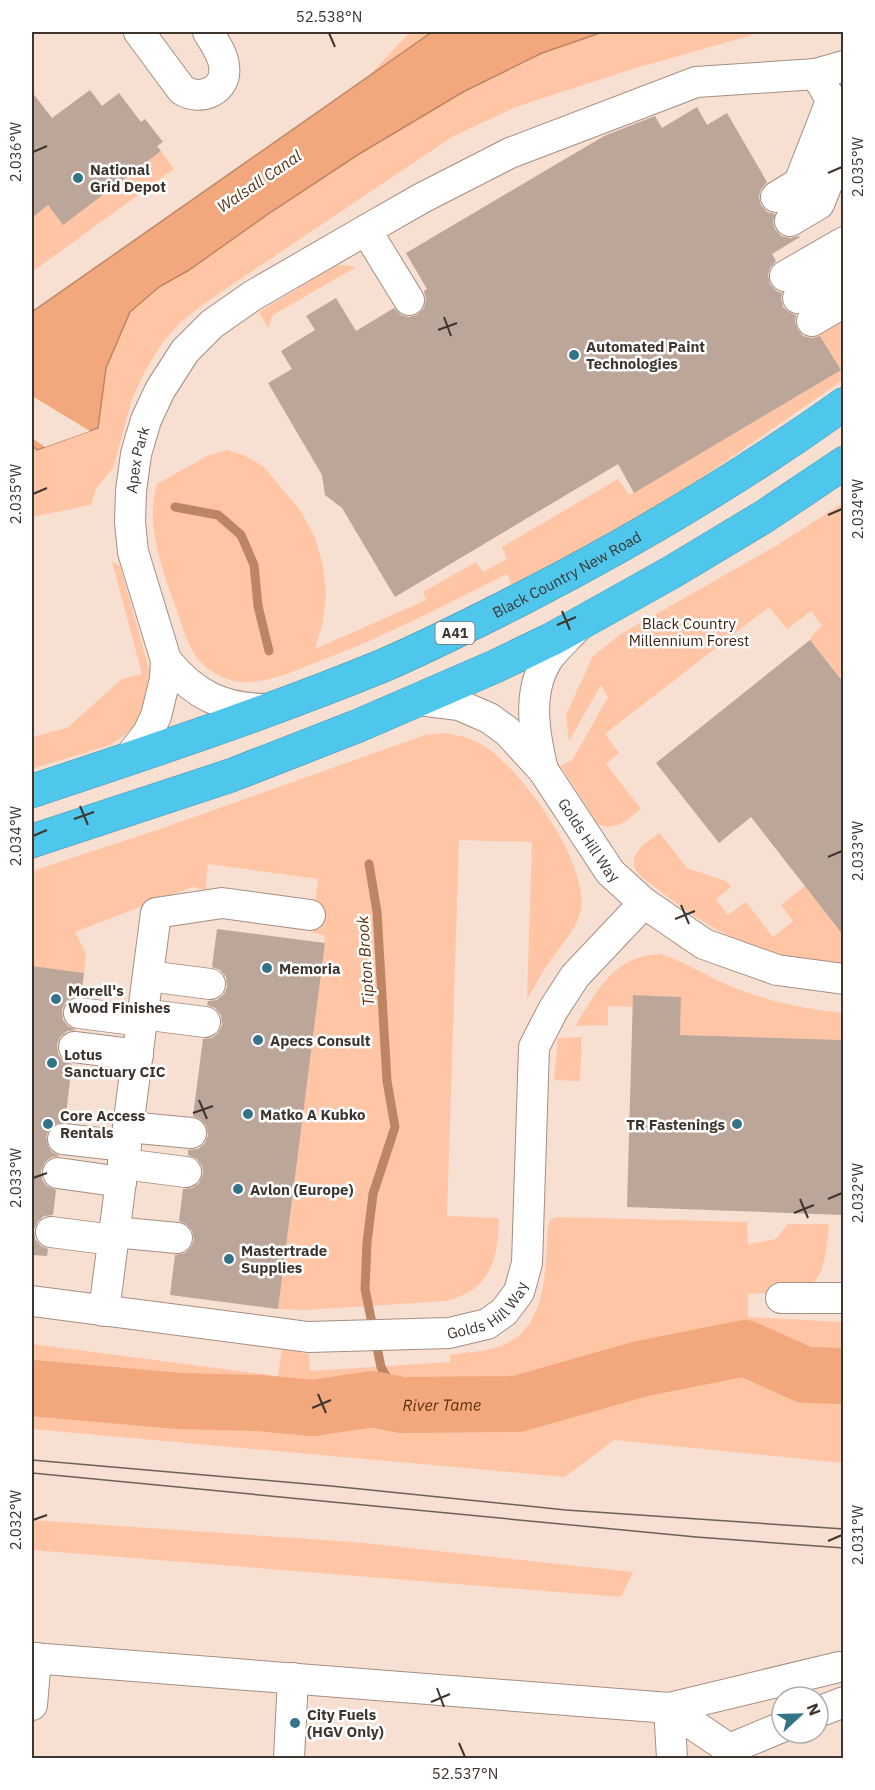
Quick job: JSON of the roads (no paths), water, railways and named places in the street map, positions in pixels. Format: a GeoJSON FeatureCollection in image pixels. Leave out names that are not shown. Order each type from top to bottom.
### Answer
{"type":"FeatureCollection","features":[{"type":"Feature","properties":{"kind":"highway","name":"Black Country New Road"},"geometry":{"type":"LineString","coordinates":[[32,791],[193,738],[404,656],[467,627],[584,567],[690,505],[843,404]]}},
{"type":"Feature","properties":{"kind":"highway"},"geometry":{"type":"LineString","coordinates":[[32,841],[232,775],[360,725],[496,666],[581,623],[672,572],[765,516],[843,463]]}},
{"type":"Feature","properties":{"kind":"street"},"geometry":{"type":"LineString","coordinates":[[139,32],[182,90],[191,95],[202,96],[212,92],[220,83],[224,66],[208,32]]}},
{"type":"Feature","properties":{"kind":"street"},"geometry":{"type":"LineString","coordinates":[[830,70],[837,112],[783,209],[819,204],[843,142]]}},
{"type":"Feature","properties":{"kind":"street","name":"Apex Park"},"geometry":{"type":"LineString","coordinates":[[127,760],[148,733],[156,716],[165,679],[166,660],[133,552],[130,522],[136,454],[146,420],[160,390],[185,351],[212,324],[252,296],[366,230],[422,198],[510,153],[696,82],[830,70]]}},
{"type":"Feature","properties":{"kind":"street"},"geometry":{"type":"LineString","coordinates":[[366,230],[409,300]]}},
{"type":"Feature","properties":{"kind":"street"},"geometry":{"type":"LineString","coordinates":[[798,298],[843,242]]}},
{"type":"Feature","properties":{"kind":"street"},"geometry":{"type":"LineString","coordinates":[[798,298],[843,273]]}},
{"type":"Feature","properties":{"kind":"street"},"geometry":{"type":"LineString","coordinates":[[798,298],[843,302]]}},
{"type":"Feature","properties":{"kind":"street","name":"Golds Hill Way"},"geometry":{"type":"LineString","coordinates":[[543,770],[534,731],[535,700],[540,675],[550,656],[581,623]]}},
{"type":"Feature","properties":{"kind":"street","name":"Apex Park"},"geometry":{"type":"LineString","coordinates":[[166,660],[178,675],[213,699],[245,709],[269,709]]}},
{"type":"Feature","properties":{"kind":"street","name":"Golds Hill Way"},"geometry":{"type":"LineString","coordinates":[[419,700],[459,705],[489,718],[507,731],[543,770],[610,872],[644,903],[704,944],[777,970],[843,979]]}},
{"type":"Feature","properties":{"kind":"street"},"geometry":{"type":"LineString","coordinates":[[104,1311],[156,913],[222,903],[297,922]]}},
{"type":"Feature","properties":{"kind":"street","name":"Golds Hill Way"},"geometry":{"type":"LineString","coordinates":[[32,1302],[308,1337],[449,1333],[487,1324],[504,1312],[519,1292],[527,1263],[534,1047],[553,1010],[575,976],[644,903]]}},
{"type":"Feature","properties":{"kind":"street"},"geometry":{"type":"LineString","coordinates":[[148,976],[210,984]]}},
{"type":"Feature","properties":{"kind":"street"},"geometry":{"type":"LineString","coordinates":[[79,1013],[205,1022]]}},
{"type":"Feature","properties":{"kind":"street"},"geometry":{"type":"LineString","coordinates":[[74,1047],[138,1054]]}},
{"type":"Feature","properties":{"kind":"street"},"geometry":{"type":"LineString","coordinates":[[58,1173],[124,1155],[190,1133]]}},
{"type":"Feature","properties":{"kind":"street"},"geometry":{"type":"LineString","coordinates":[[63,1138],[186,1172]]}},
{"type":"Feature","properties":{"kind":"street"},"geometry":{"type":"LineString","coordinates":[[51,1232],[177,1238]]}},
{"type":"Feature","properties":{"kind":"street"},"geometry":{"type":"LineString","coordinates":[[781,1298],[843,1298]]}},
{"type":"Feature","properties":{"kind":"street"},"geometry":{"type":"LineString","coordinates":[[32,1705],[34,1658],[669,1708],[839,1667]]}},
{"type":"Feature","properties":{"kind":"street"},"geometry":{"type":"LineString","coordinates":[[289,1758],[302,1679]]}},
{"type":"Feature","properties":{"kind":"street"},"geometry":{"type":"LineString","coordinates":[[302,1679],[307,1758]]}},
{"type":"Feature","properties":{"kind":"street"},"geometry":{"type":"LineString","coordinates":[[669,1708],[729,1749],[770,1732]]}},
{"type":"Feature","properties":{"kind":"street"},"geometry":{"type":"LineString","coordinates":[[669,1708],[672,1758]]}},
{"type":"Feature","properties":{"kind":"water","name":"Walsall Canal"},"geometry":{"type":"Polygon","coordinates":[[[432,32],[603,32],[542,53],[463,92],[359,154],[189,270],[159,287],[130,312],[106,368],[98,428],[37,450],[32,445],[32,312],[432,32]]]}},
{"type":"Feature","properties":{"kind":"waterway","name":"Tipton Brook"},"geometry":{"type":"LineString","coordinates":[[175,507],[218,515],[241,535],[254,565],[258,606],[269,651]]}},
{"type":"Feature","properties":{"kind":"waterway","name":"Tipton Brook"},"geometry":{"type":"LineString","coordinates":[[369,864],[377,912],[387,1081],[395,1127],[373,1194],[367,1243],[365,1289],[381,1367],[402,1405]]}},
{"type":"Feature","properties":{"kind":"waterway","name":"River Tame"},"geometry":{"type":"LineString","coordinates":[[32,1388],[179,1401],[259,1403],[313,1408],[372,1399],[402,1405],[517,1404],[640,1369],[745,1348],[805,1375],[844,1376]]}},
{"type":"Feature","properties":{"kind":"tram line"},"geometry":{"type":"LineString","coordinates":[[32,1460],[331,1486],[566,1510],[844,1529]]}},
{"type":"Feature","properties":{"kind":"tram line"},"geometry":{"type":"LineString","coordinates":[[32,1473],[696,1537],[844,1548]]}},
{"type":"Feature","properties":{"kind":"place","name":"National Grid Depot"},"geometry":{"type":"Point","coordinates":[78,178]}},
{"type":"Feature","properties":{"kind":"place","name":"Automated Paint Technologies"},"geometry":{"type":"Point","coordinates":[574,355]}},
{"type":"Feature","properties":{"kind":"place","name":"Memoria"},"geometry":{"type":"Point","coordinates":[267,968]}},
{"type":"Feature","properties":{"kind":"place","name":"Morell's Wood Finishes"},"geometry":{"type":"Point","coordinates":[56,999]}},
{"type":"Feature","properties":{"kind":"place","name":"Apecs Consult"},"geometry":{"type":"Point","coordinates":[258,1040]}},
{"type":"Feature","properties":{"kind":"place","name":"Lotus Sanctuary CIC"},"geometry":{"type":"Point","coordinates":[52,1063]}},
{"type":"Feature","properties":{"kind":"place","name":"Matko A Kubko"},"geometry":{"type":"Point","coordinates":[248,1114]}},
{"type":"Feature","properties":{"kind":"place","name":"Core Access Rentals"},"geometry":{"type":"Point","coordinates":[48,1124]}},
{"type":"Feature","properties":{"kind":"place","name":"TR Fastenings"},"geometry":{"type":"Point","coordinates":[737,1124]}},
{"type":"Feature","properties":{"kind":"place","name":"Avlon (Europe)"},"geometry":{"type":"Point","coordinates":[238,1189]}},
{"type":"Feature","properties":{"kind":"place","name":"Mastertrade Supplies"},"geometry":{"type":"Point","coordinates":[229,1259]}},
{"type":"Feature","properties":{"kind":"place","name":"City Fuels (HGV Only)"},"geometry":{"type":"Point","coordinates":[295,1723]}},
{"type":"Feature","properties":{"kind":"park label","name":"Black Country Millennium Forest"},"geometry":{"type":"Point","coordinates":[689,632]}}]}
